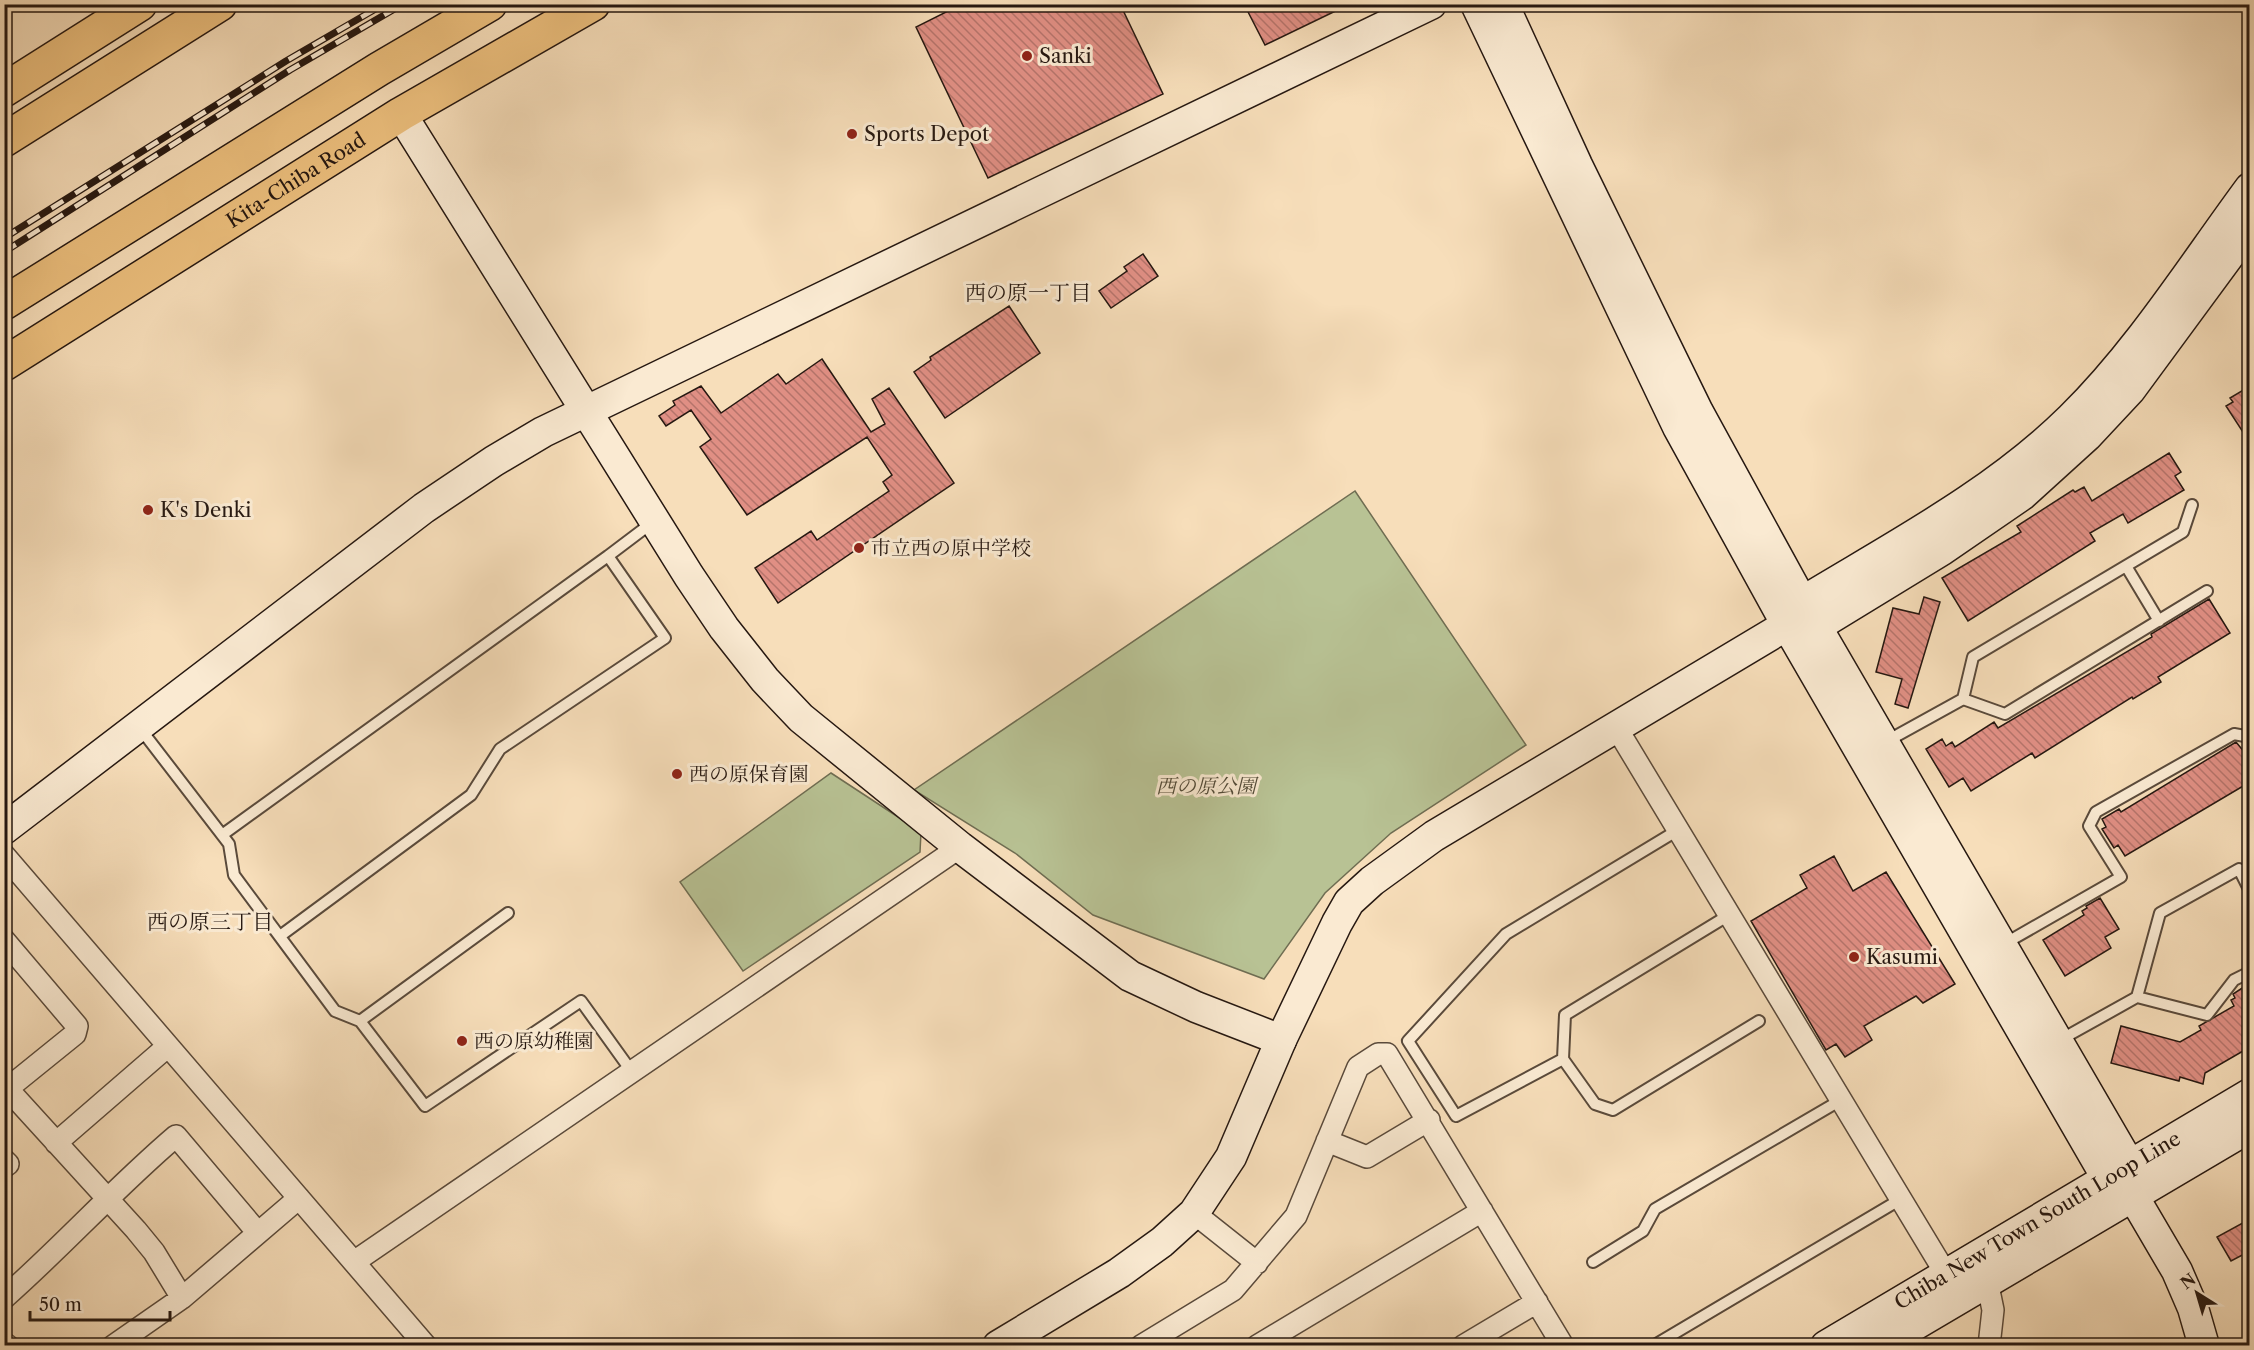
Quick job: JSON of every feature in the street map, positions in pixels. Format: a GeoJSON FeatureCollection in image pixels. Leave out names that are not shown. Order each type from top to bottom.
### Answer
{"type":"FeatureCollection","features":[{"type":"Feature","properties":{"kind":"highway"},"geometry":{"type":"LineString","coordinates":[[4,90],[140,4]]}},
{"type":"Feature","properties":{"kind":"highway"},"geometry":{"type":"LineString","coordinates":[[4,140],[220,4]]}},
{"type":"Feature","properties":{"kind":"highway"},"geometry":{"type":"LineString","coordinates":[[4,303],[379,69],[490,4]]}},
{"type":"Feature","properties":{"kind":"highway","name":"Kita-Chiba Road"},"geometry":{"type":"LineString","coordinates":[[4,364],[401,114],[592,4]]}},
{"type":"Feature","properties":{"kind":"street"},"geometry":{"type":"LineString","coordinates":[[4,829],[450,490],[494,461],[585,410],[1431,4]]}},
{"type":"Feature","properties":{"kind":"street"},"geometry":{"type":"LineString","coordinates":[[1476,4],[1678,427],[1884,743],[2057,1041],[2118,1171]]}},
{"type":"Feature","properties":{"kind":"street"},"geometry":{"type":"LineString","coordinates":[[1503,4],[1577,165],[1802,618],[2176,1270],[2193,1308],[2204,1346]]}},
{"type":"Feature","properties":{"kind":"street"},"geometry":{"type":"LineString","coordinates":[[401,114],[654,521],[724,628],[772,687],[801,718],[960,847],[1130,976],[1196,1008],[1281,1040]]}},
{"type":"Feature","properties":{"kind":"street"},"geometry":{"type":"LineString","coordinates":[[1802,618],[1996,481],[2070,419],[2113,374],[2250,188]]}},
{"type":"Feature","properties":{"kind":"street"},"geometry":{"type":"LineString","coordinates":[[999,1346],[1119,1274],[1162,1242],[1194,1213],[1231,1156],[1281,1040],[1337,923],[1350,902],[1372,881],[1434,836],[1616,727],[1802,618],[1942,550],[2022,495],[2071,451],[2130,390],[2250,227]]}},
{"type":"Feature","properties":{"kind":"street"},"geometry":{"type":"LineString","coordinates":[[1616,727],[1946,1274]]}},
{"type":"Feature","properties":{"kind":"street"},"geometry":{"type":"LineString","coordinates":[[354,1262],[960,847]]}},
{"type":"Feature","properties":{"kind":"street"},"geometry":{"type":"LineString","coordinates":[[4,855],[422,1344]]}},
{"type":"Feature","properties":{"kind":"street"},"geometry":{"type":"LineString","coordinates":[[4,940],[77,1026],[75,1034],[6,1087],[154,1252],[182,1298]]}},
{"type":"Feature","properties":{"kind":"street"},"geometry":{"type":"LineString","coordinates":[[56,1143],[168,1046]]}},
{"type":"Feature","properties":{"kind":"street"},"geometry":{"type":"LineString","coordinates":[[1141,1346],[1170,1338],[1233,1290],[1257,1263],[1296,1216],[1358,1067],[1378,1054],[1387,1054],[1429,1120],[1563,1346]]}},
{"type":"Feature","properties":{"kind":"street","name":"Chiba New Town South Loop Line"},"geometry":{"type":"LineString","coordinates":[[1826,1346],[2250,1094]]}},
{"type":"Feature","properties":{"kind":"street"},"geometry":{"type":"LineString","coordinates":[[1327,1141],[1367,1157],[1429,1120]]}},
{"type":"Feature","properties":{"kind":"street","name":"Chiba New Town South Loop Line"},"geometry":{"type":"LineString","coordinates":[[1879,1346],[2250,1127]]}},
{"type":"Feature","properties":{"kind":"street"},"geometry":{"type":"LineString","coordinates":[[4,1298],[140,1167],[176,1136],[258,1233]]}},
{"type":"Feature","properties":{"kind":"street"},"geometry":{"type":"LineString","coordinates":[[4,1160],[8,1164],[4,1167]]}},
{"type":"Feature","properties":{"kind":"street"},"geometry":{"type":"LineString","coordinates":[[112,1346],[182,1298],[299,1198]]}},
{"type":"Feature","properties":{"kind":"street"},"geometry":{"type":"LineString","coordinates":[[1257,1346],[1482,1211]]}},
{"type":"Feature","properties":{"kind":"street"},"geometry":{"type":"LineString","coordinates":[[1194,1213],[1257,1263]]}},
{"type":"Feature","properties":{"kind":"street"},"geometry":{"type":"LineString","coordinates":[[1987,1281],[1993,1310],[1989,1346]]}},
{"type":"Feature","properties":{"kind":"street"},"geometry":{"type":"LineString","coordinates":[[1463,1346],[1537,1302]]}},
{"type":"Feature","properties":{"kind":"lane"},"geometry":{"type":"LineString","coordinates":[[1884,743],[1963,699],[1973,657],[2183,532],[2192,505]]}},
{"type":"Feature","properties":{"kind":"lane"},"geometry":{"type":"LineString","coordinates":[[222,835],[654,521]]}},
{"type":"Feature","properties":{"kind":"lane"},"geometry":{"type":"LineString","coordinates":[[279,936],[471,795],[500,749],[664,638],[608,556]]}},
{"type":"Feature","properties":{"kind":"lane"},"geometry":{"type":"LineString","coordinates":[[2126,566],[2159,621]]}},
{"type":"Feature","properties":{"kind":"lane"},"geometry":{"type":"LineString","coordinates":[[1963,699],[2005,714],[2207,591]]}},
{"type":"Feature","properties":{"kind":"lane"},"geometry":{"type":"LineString","coordinates":[[138,727],[229,844],[234,875],[335,1011],[360,1022],[425,1106],[581,1001],[632,1072]]}},
{"type":"Feature","properties":{"kind":"lane"},"geometry":{"type":"LineString","coordinates":[[2001,946],[2121,877],[2089,826],[2096,812],[2234,734],[2250,737]]}},
{"type":"Feature","properties":{"kind":"lane"},"geometry":{"type":"LineString","coordinates":[[1563,1059],[1456,1116],[1408,1041],[1506,934],[1678,830]]}},
{"type":"Feature","properties":{"kind":"lane"},"geometry":{"type":"LineString","coordinates":[[2137,997],[2160,913],[2239,869],[2250,891]]}},
{"type":"Feature","properties":{"kind":"lane"},"geometry":{"type":"LineString","coordinates":[[360,1022],[508,913]]}},
{"type":"Feature","properties":{"kind":"lane"},"geometry":{"type":"LineString","coordinates":[[1729,915],[1565,1015],[1563,1059],[1595,1104],[1612,1110],[1759,1021]]}},
{"type":"Feature","properties":{"kind":"lane"},"geometry":{"type":"LineString","coordinates":[[2057,1041],[2137,997],[2207,1015],[2235,980],[2250,972]]}},
{"type":"Feature","properties":{"kind":"lane"},"geometry":{"type":"LineString","coordinates":[[1593,1262],[1643,1231],[1655,1209],[1841,1101]]}},
{"type":"Feature","properties":{"kind":"lane"},"geometry":{"type":"LineString","coordinates":[[1653,1346],[1900,1199]]}},
{"type":"Feature","properties":{"kind":"green space","name":"西の原公園"},"geometry":{"type":"Polygon","coordinates":[[[1355,491],[1526,745],[1391,833],[1325,893],[1264,979],[1093,915],[1015,853],[914,790],[1355,491]]]}},
{"type":"Feature","properties":{"kind":"green space"},"geometry":{"type":"Polygon","coordinates":[[[831,773],[921,832],[920,852],[743,971],[680,882],[831,773]]]}},
{"type":"Feature","properties":{"kind":"building"},"geometry":{"type":"Polygon","coordinates":[[[962,4],[1120,4],[1163,94],[988,178],[916,27],[962,4]]]}},
{"type":"Feature","properties":{"kind":"building"},"geometry":{"type":"Polygon","coordinates":[[[1244,4],[1350,4],[1265,45],[1244,4]]]}},
{"type":"Feature","properties":{"kind":"building"},"geometry":{"type":"Polygon","coordinates":[[[1143,254],[1158,276],[1111,308],[1099,291],[1127,271],[1124,267],[1143,254]]]}},
{"type":"Feature","properties":{"kind":"building"},"geometry":{"type":"Polygon","coordinates":[[[1009,306],[1040,353],[945,418],[914,372],[931,360],[930,357],[1009,306]]]}},
{"type":"Feature","properties":{"kind":"building"},"geometry":{"type":"Polygon","coordinates":[[[822,359],[871,432],[885,424],[872,399],[889,388],[954,483],[778,603],[755,568],[811,531],[817,540],[889,491],[883,482],[892,475],[867,437],[747,515],[700,447],[711,439],[691,410],[666,426],[659,416],[675,405],[673,401],[701,386],[721,413],[778,374],[786,384],[822,359]]]}},
{"type":"Feature","properties":{"kind":"building"},"geometry":{"type":"Polygon","coordinates":[[[2250,386],[2250,443],[2226,406],[2233,402],[2230,398],[2250,386]]]}},
{"type":"Feature","properties":{"kind":"building"},"geometry":{"type":"Polygon","coordinates":[[[2169,453],[2181,472],[2175,476],[2184,490],[2128,523],[2123,514],[2090,533],[2095,541],[1968,621],[1942,578],[2021,532],[2017,526],[2073,490],[2075,492],[2084,487],[2092,501],[2169,453]]]}},
{"type":"Feature","properties":{"kind":"building"},"geometry":{"type":"Polygon","coordinates":[[[1924,597],[1940,602],[1908,708],[1895,704],[1902,679],[1876,672],[1893,608],[1919,614],[1924,597]]]}},
{"type":"Feature","properties":{"kind":"building"},"geometry":{"type":"Polygon","coordinates":[[[2209,599],[2230,633],[2158,677],[2161,682],[2133,699],[2132,697],[2035,758],[2032,753],[1971,791],[1963,778],[1949,787],[1926,749],[1942,739],[1946,746],[1952,742],[1955,747],[1994,722],[1998,728],[2152,637],[2151,634],[2209,599]]]}},
{"type":"Feature","properties":{"kind":"building"},"geometry":{"type":"Polygon","coordinates":[[[2236,742],[2250,759],[2250,782],[2125,856],[2118,845],[2114,848],[2102,829],[2106,827],[2102,819],[2119,809],[2121,812],[2236,742]]]}},
{"type":"Feature","properties":{"kind":"building"},"geometry":{"type":"Polygon","coordinates":[[[1834,856],[1853,891],[1886,872],[1955,984],[1923,1003],[1916,996],[1864,1026],[1872,1040],[1845,1057],[1836,1044],[1826,1050],[1751,921],[1807,888],[1800,875],[1834,856]]]}},
{"type":"Feature","properties":{"kind":"building"},"geometry":{"type":"Polygon","coordinates":[[[2100,898],[2119,929],[2105,937],[2111,948],[2065,976],[2043,940],[2084,915],[2082,911],[2087,908],[2086,906],[2100,898]]]}},
{"type":"Feature","properties":{"kind":"building"},"geometry":{"type":"Polygon","coordinates":[[[2250,983],[2250,1047],[2205,1073],[2203,1084],[2180,1077],[2179,1081],[2111,1063],[2121,1026],[2180,1042],[2201,1030],[2199,1026],[2234,1006],[2231,1000],[2235,998],[2233,994],[2250,983]]]}},
{"type":"Feature","properties":{"kind":"building"},"geometry":{"type":"Polygon","coordinates":[[[2250,1219],[2250,1251],[2231,1261],[2217,1237],[2250,1219]]]}},
{"type":"Feature","properties":{"kind":"railway"},"geometry":{"type":"LineString","coordinates":[[4,238],[286,61],[384,4]]}},
{"type":"Feature","properties":{"kind":"railway"},"geometry":{"type":"LineString","coordinates":[[4,252],[290,70],[403,4]]}},
{"type":"Feature","properties":{"kind":"place","name":"Sanki"},"geometry":{"type":"Point","coordinates":[1027,56]}},
{"type":"Feature","properties":{"kind":"place","name":"Sports Depot"},"geometry":{"type":"Point","coordinates":[852,134]}},
{"type":"Feature","properties":{"kind":"place","name":"K's Denki"},"geometry":{"type":"Point","coordinates":[148,510]}},
{"type":"Feature","properties":{"kind":"place","name":"市立西の原中学校"},"geometry":{"type":"Point","coordinates":[859,548]}},
{"type":"Feature","properties":{"kind":"place","name":"西の原保育園"},"geometry":{"type":"Point","coordinates":[677,774]}},
{"type":"Feature","properties":{"kind":"place","name":"Kasumi"},"geometry":{"type":"Point","coordinates":[1854,957]}},
{"type":"Feature","properties":{"kind":"place","name":"西の原幼稚園"},"geometry":{"type":"Point","coordinates":[462,1041]}},
{"type":"Feature","properties":{"kind":"district","name":"西の原一丁目"},"geometry":{"type":"Point","coordinates":[1028,292]}},
{"type":"Feature","properties":{"kind":"district","name":"西の原三丁目"},"geometry":{"type":"Point","coordinates":[210,921]}}]}
